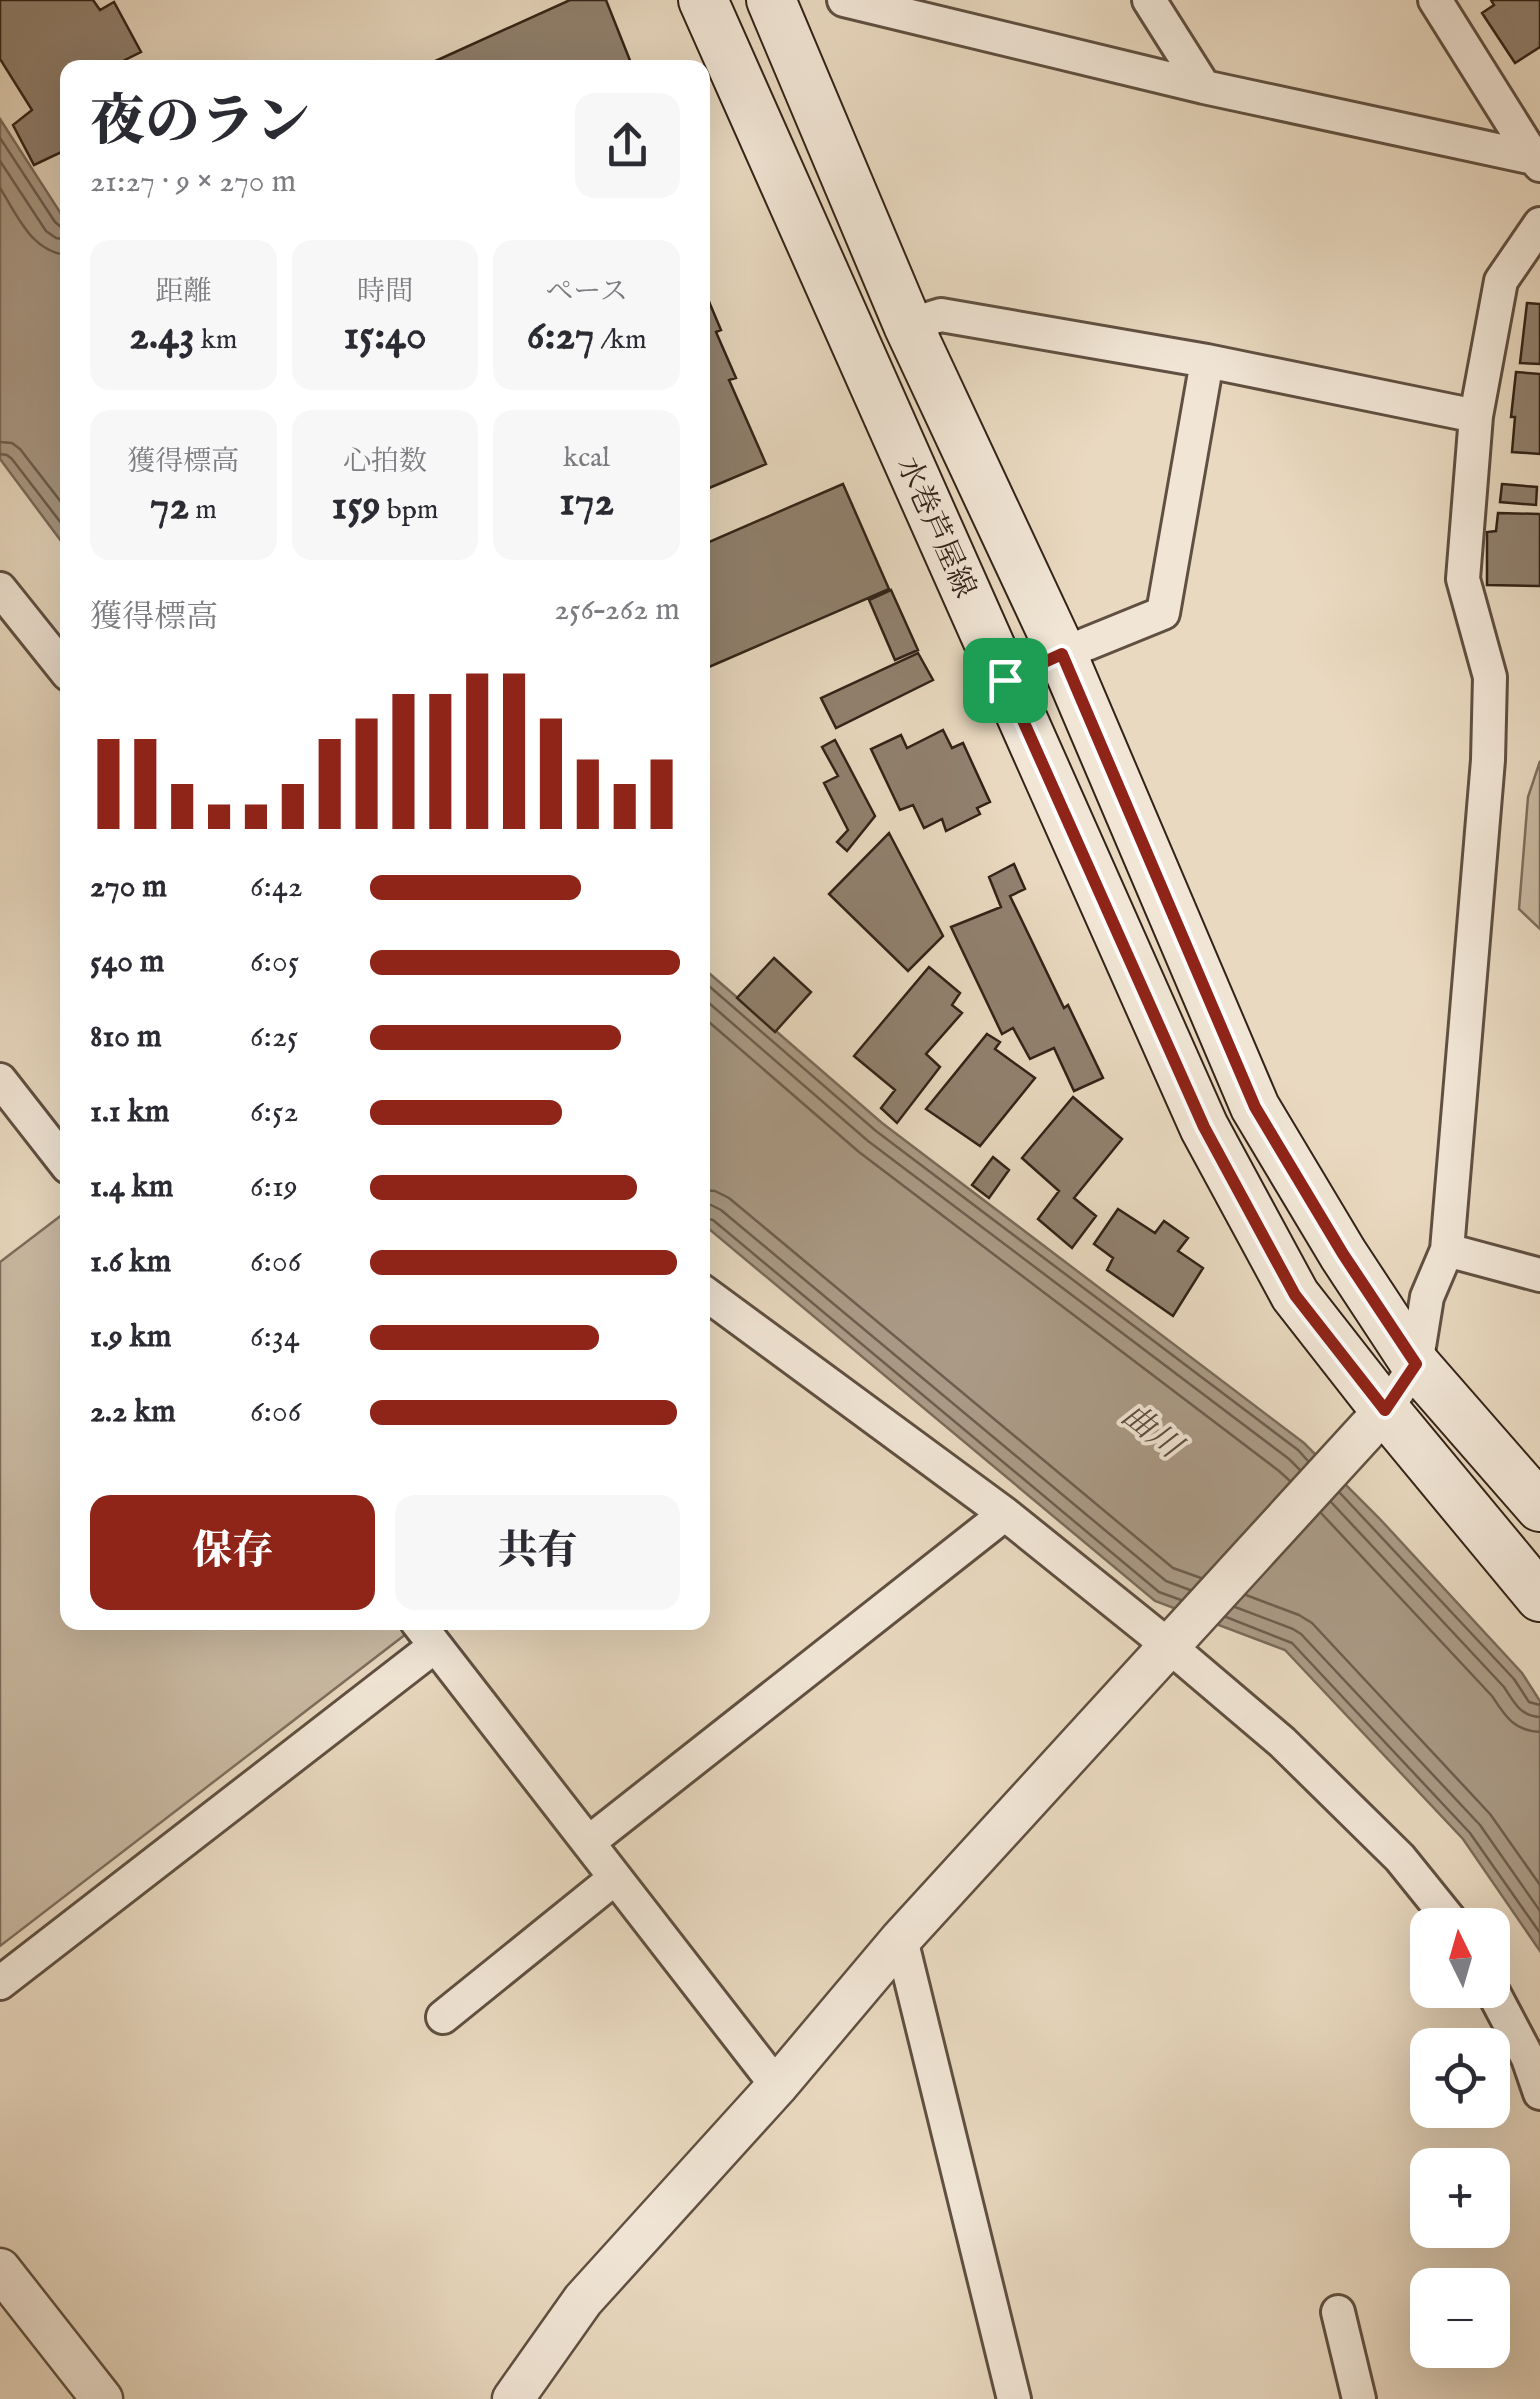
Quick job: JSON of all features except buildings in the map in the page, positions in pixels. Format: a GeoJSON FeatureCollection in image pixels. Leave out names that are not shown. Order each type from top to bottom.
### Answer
{"type":"FeatureCollection","features":[{"type":"Feature","properties":{"kind":"main road","name":"水巻芦屋線"},"geometry":{"type":"LineString","coordinates":[[771,0],[908,325],[1062,654],[1255,1107],[1343,1254],[1416,1364],[1540,1507]]}},
{"type":"Feature","properties":{"kind":"main road","name":"水巻芦屋線"},"geometry":{"type":"LineString","coordinates":[[719,8],[1005,680],[1204,1127],[1295,1295],[1540,1596]]}},
{"type":"Feature","properties":{"kind":"street"},"geometry":{"type":"LineString","coordinates":[[844,0],[1537,162]]}},
{"type":"Feature","properties":{"kind":"street"},"geometry":{"type":"LineString","coordinates":[[1149,0],[1204,87]]}},
{"type":"Feature","properties":{"kind":"street"},"geometry":{"type":"LineString","coordinates":[[1435,0],[1537,162]]}},
{"type":"Feature","properties":{"kind":"street"},"geometry":{"type":"LineString","coordinates":[[514,2399],[583,2300],[777,2086],[902,1939],[1385,1410],[1416,1364],[1426,1296],[1447,1250],[1488,760],[1490,677],[1463,578],[1476,416],[1500,281],[1540,224]]}},
{"type":"Feature","properties":{"kind":"street"},"geometry":{"type":"LineString","coordinates":[[908,325],[941,315],[1207,361],[1476,416]]}},
{"type":"Feature","properties":{"kind":"street"},"geometry":{"type":"LineString","coordinates":[[1005,680],[1163,613],[1207,361]]}},
{"type":"Feature","properties":{"kind":"street"},"geometry":{"type":"LineString","coordinates":[[0,589],[60,664]]}},
{"type":"Feature","properties":{"kind":"street"},"geometry":{"type":"LineString","coordinates":[[0,1080],[60,1158]]}},
{"type":"Feature","properties":{"kind":"street"},"geometry":{"type":"LineString","coordinates":[[1447,1250],[1540,1275]]}},
{"type":"Feature","properties":{"kind":"street"},"geometry":{"type":"LineString","coordinates":[[710,1297],[1176,1639],[1400,1858],[1440,1908]]}},
{"type":"Feature","properties":{"kind":"street"},"geometry":{"type":"LineString","coordinates":[[588,1842],[1005,1514]]}},
{"type":"Feature","properties":{"kind":"street"},"geometry":{"type":"LineString","coordinates":[[0,1983],[426,1634],[777,2086]]}},
{"type":"Feature","properties":{"kind":"street"},"geometry":{"type":"LineString","coordinates":[[444,2017],[616,1878]]}},
{"type":"Feature","properties":{"kind":"street"},"geometry":{"type":"LineString","coordinates":[[902,1939],[1014,2399]]}},
{"type":"Feature","properties":{"kind":"street"},"geometry":{"type":"LineString","coordinates":[[1502,2008],[1528,2058],[1540,2093]]}},
{"type":"Feature","properties":{"kind":"street"},"geometry":{"type":"LineString","coordinates":[[0,2270],[102,2399]]}},
{"type":"Feature","properties":{"kind":"street"},"geometry":{"type":"LineString","coordinates":[[1338,2312],[1359,2399]]}},
{"type":"Feature","properties":{"kind":"shaded area"},"geometry":{"type":"Polygon","coordinates":[[[1540,761],[1540,929],[1519,909],[1528,797],[1540,761]]]}},
{"type":"Feature","properties":{"kind":"shaded area"},"geometry":{"type":"Polygon","coordinates":[[[60,1216],[60,1630],[403,1630],[406,1634],[0,1946],[0,1262],[60,1216]]]}},
{"type":"Feature","properties":{"kind":"water"},"geometry":{"type":"Polygon","coordinates":[[[0,119],[60,212],[60,540],[0,459],[0,119]]]}},
{"type":"Feature","properties":{"kind":"water","name":"曲川"},"geometry":{"type":"Polygon","coordinates":[[[710,974],[882,1123],[1304,1443],[1522,1673],[1540,1701],[1540,1951],[1463,1839],[1285,1650],[1155,1601],[710,1230],[710,974]]]}},
{"type":"Feature","properties":{"kind":"route"},"geometry":{"type":"LineString","coordinates":[[1062,654],[1255,1107],[1343,1254],[1416,1364],[1385,1410],[1295,1295],[1204,1127],[1005,680],[1062,654]]}}]}
